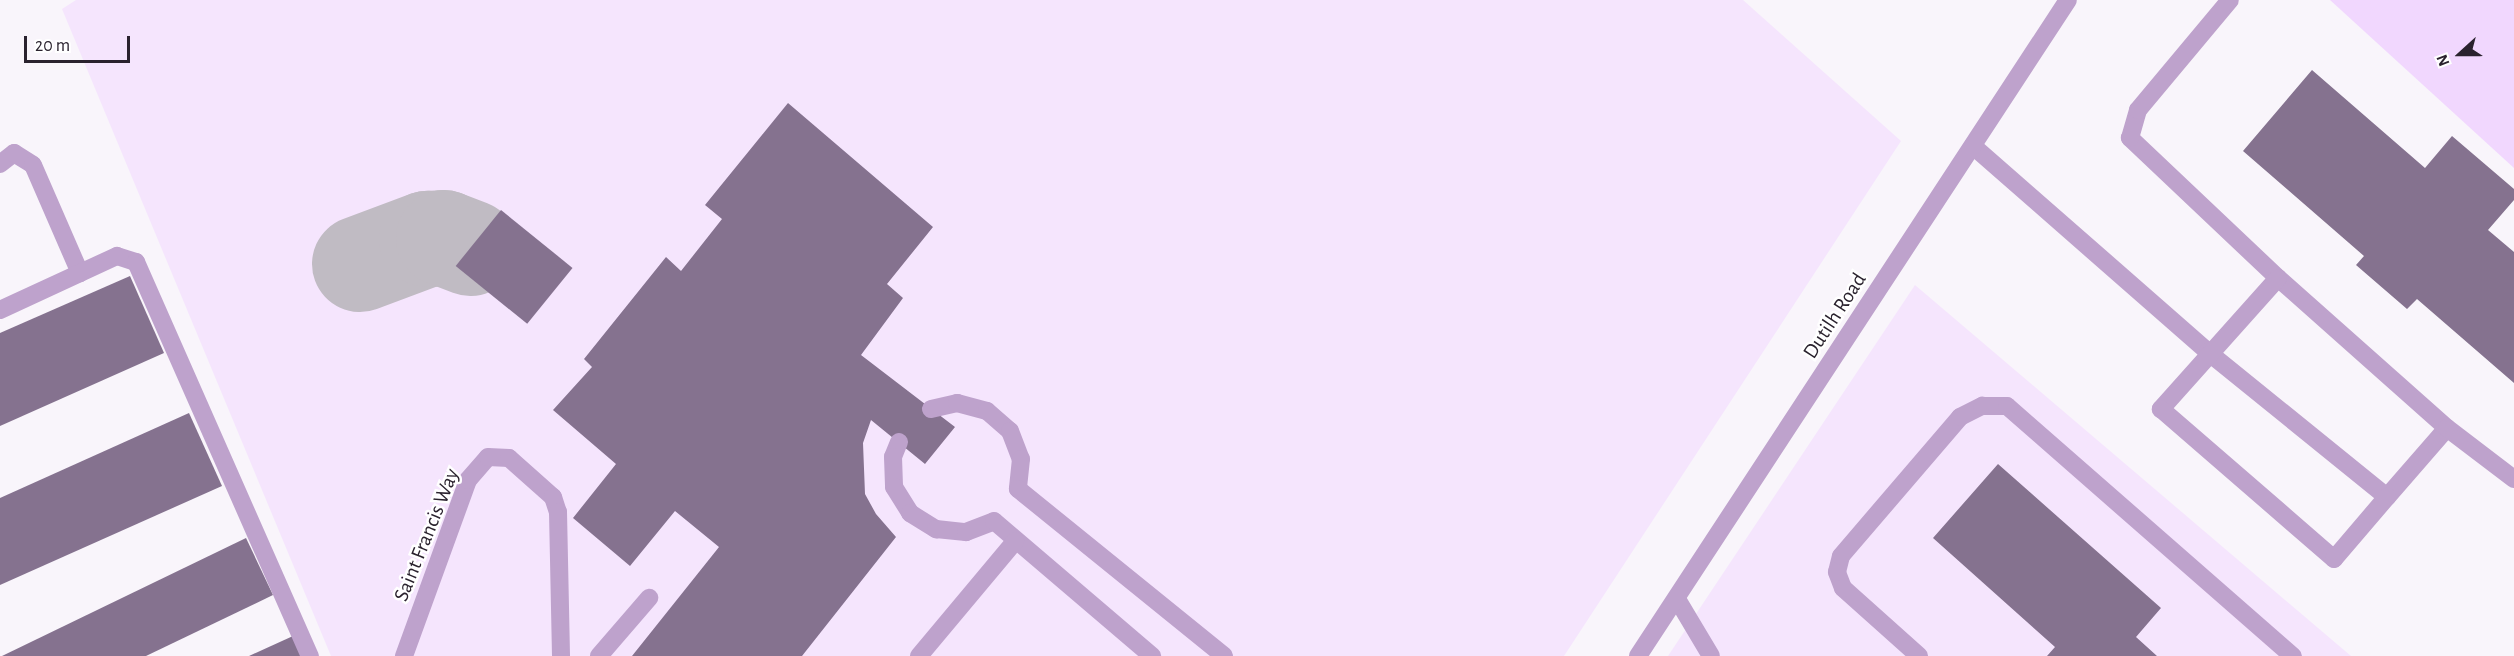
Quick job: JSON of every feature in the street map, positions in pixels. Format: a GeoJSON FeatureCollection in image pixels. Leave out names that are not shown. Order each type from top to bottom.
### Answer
{"type":"FeatureCollection","features":[{"type":"Feature","properties":{"kind":"street","name":"Dutilh Road"},"geometry":{"type":"LineString","coordinates":[[1638,656],[2068,0]]}},
{"type":"Feature","properties":{"kind":"street"},"geometry":{"type":"LineString","coordinates":[[2230,0],[2138,110],[2130,138],[2278,278],[2447,428],[2514,479]]}},
{"type":"Feature","properties":{"kind":"street"},"geometry":{"type":"LineString","coordinates":[[1972,146],[2208,352],[2387,497]]}},
{"type":"Feature","properties":{"kind":"street"},"geometry":{"type":"LineString","coordinates":[[0,164],[14,153],[33,165],[80,273]]}},
{"type":"Feature","properties":{"kind":"street"},"geometry":{"type":"LineString","coordinates":[[0,310],[117,256],[136,262],[310,656]]}},
{"type":"Feature","properties":{"kind":"street"},"geometry":{"type":"LineString","coordinates":[[2278,278],[2208,352],[2161,409],[2334,559],[2447,428]]}},
{"type":"Feature","properties":{"kind":"street"},"geometry":{"type":"LineString","coordinates":[[931,409],[957,403],[987,411],[1010,431],[1021,459],[1018,489],[1224,656]]}},
{"type":"Feature","properties":{"kind":"street"},"geometry":{"type":"LineString","coordinates":[[1919,656],[1843,588],[1837,572],[1841,556],[1960,417],[1982,406],[2007,406],[2293,656]]}},
{"type":"Feature","properties":{"kind":"street"},"geometry":{"type":"LineString","coordinates":[[899,442],[893,457],[894,487],[910,513],[936,529],[966,532],[994,521],[1152,656]]}},
{"type":"Feature","properties":{"kind":"street","name":"Saint Francis Way"},"geometry":{"type":"LineString","coordinates":[[404,656],[468,480],[488,456],[509,458],[553,497],[558,512],[561,656]]}},
{"type":"Feature","properties":{"kind":"street"},"geometry":{"type":"LineString","coordinates":[[919,656],[1015,541]]}},
{"type":"Feature","properties":{"kind":"street"},"geometry":{"type":"LineString","coordinates":[[599,656],[649,598]]}},
{"type":"Feature","properties":{"kind":"street"},"geometry":{"type":"LineString","coordinates":[[1677,599],[1711,656]]}},
{"type":"Feature","properties":{"kind":"shaded area"},"geometry":{"type":"Polygon","coordinates":[[[76,0],[1743,0],[1901,141],[1564,656],[331,656],[62,9],[76,0]]]}},
{"type":"Feature","properties":{"kind":"shaded area"},"geometry":{"type":"Polygon","coordinates":[[[2330,0],[2514,0],[2514,168],[2330,0]]]}},
{"type":"Feature","properties":{"kind":"shaded area"},"geometry":{"type":"Polygon","coordinates":[[[1915,285],[2351,656],[1668,656],[1915,285]]]}},
{"type":"Feature","properties":{"kind":"building"},"geometry":{"type":"Polygon","coordinates":[[[2312,70],[2425,168],[2452,136],[2514,189],[2514,200],[2488,230],[2514,252],[2514,383],[2417,299],[2407,309],[2356,265],[2364,256],[2243,151],[2312,70]]]}},
{"type":"Feature","properties":{"kind":"building"},"geometry":{"type":"Polygon","coordinates":[[[788,103],[933,227],[887,284],[903,298],[861,355],[955,427],[925,464],[871,420],[863,443],[865,494],[876,514],[896,537],[802,656],[632,656],[719,547],[675,511],[630,566],[573,518],[616,464],[553,410],[592,367],[584,359],[666,257],[681,271],[722,219],[705,205],[788,103]]]}},
{"type":"Feature","properties":{"kind":"building"},"geometry":{"type":"Polygon","coordinates":[[[501,210],[572,268],[527,324],[456,266],[501,210]]]}},
{"type":"Feature","properties":{"kind":"building"},"geometry":{"type":"Polygon","coordinates":[[[130,276],[164,353],[0,426],[0,333],[130,276]]]}},
{"type":"Feature","properties":{"kind":"building"},"geometry":{"type":"Polygon","coordinates":[[[189,413],[222,486],[0,585],[0,498],[189,413]]]}},
{"type":"Feature","properties":{"kind":"building"},"geometry":{"type":"Polygon","coordinates":[[[1998,464],[2161,608],[2136,637],[2157,656],[2047,656],[2055,647],[1933,538],[1998,464]]]}},
{"type":"Feature","properties":{"kind":"building"},"geometry":{"type":"Polygon","coordinates":[[[246,538],[273,595],[146,656],[2,656],[246,538]]]}},
{"type":"Feature","properties":{"kind":"building"},"geometry":{"type":"Polygon","coordinates":[[[293,636],[302,656],[249,656],[293,636]]]}},
{"type":"Feature","properties":{"kind":"taxiway"},"geometry":{"type":"LineString","coordinates":[[360,264],[427,239],[444,238],[470,248]]}}]}
